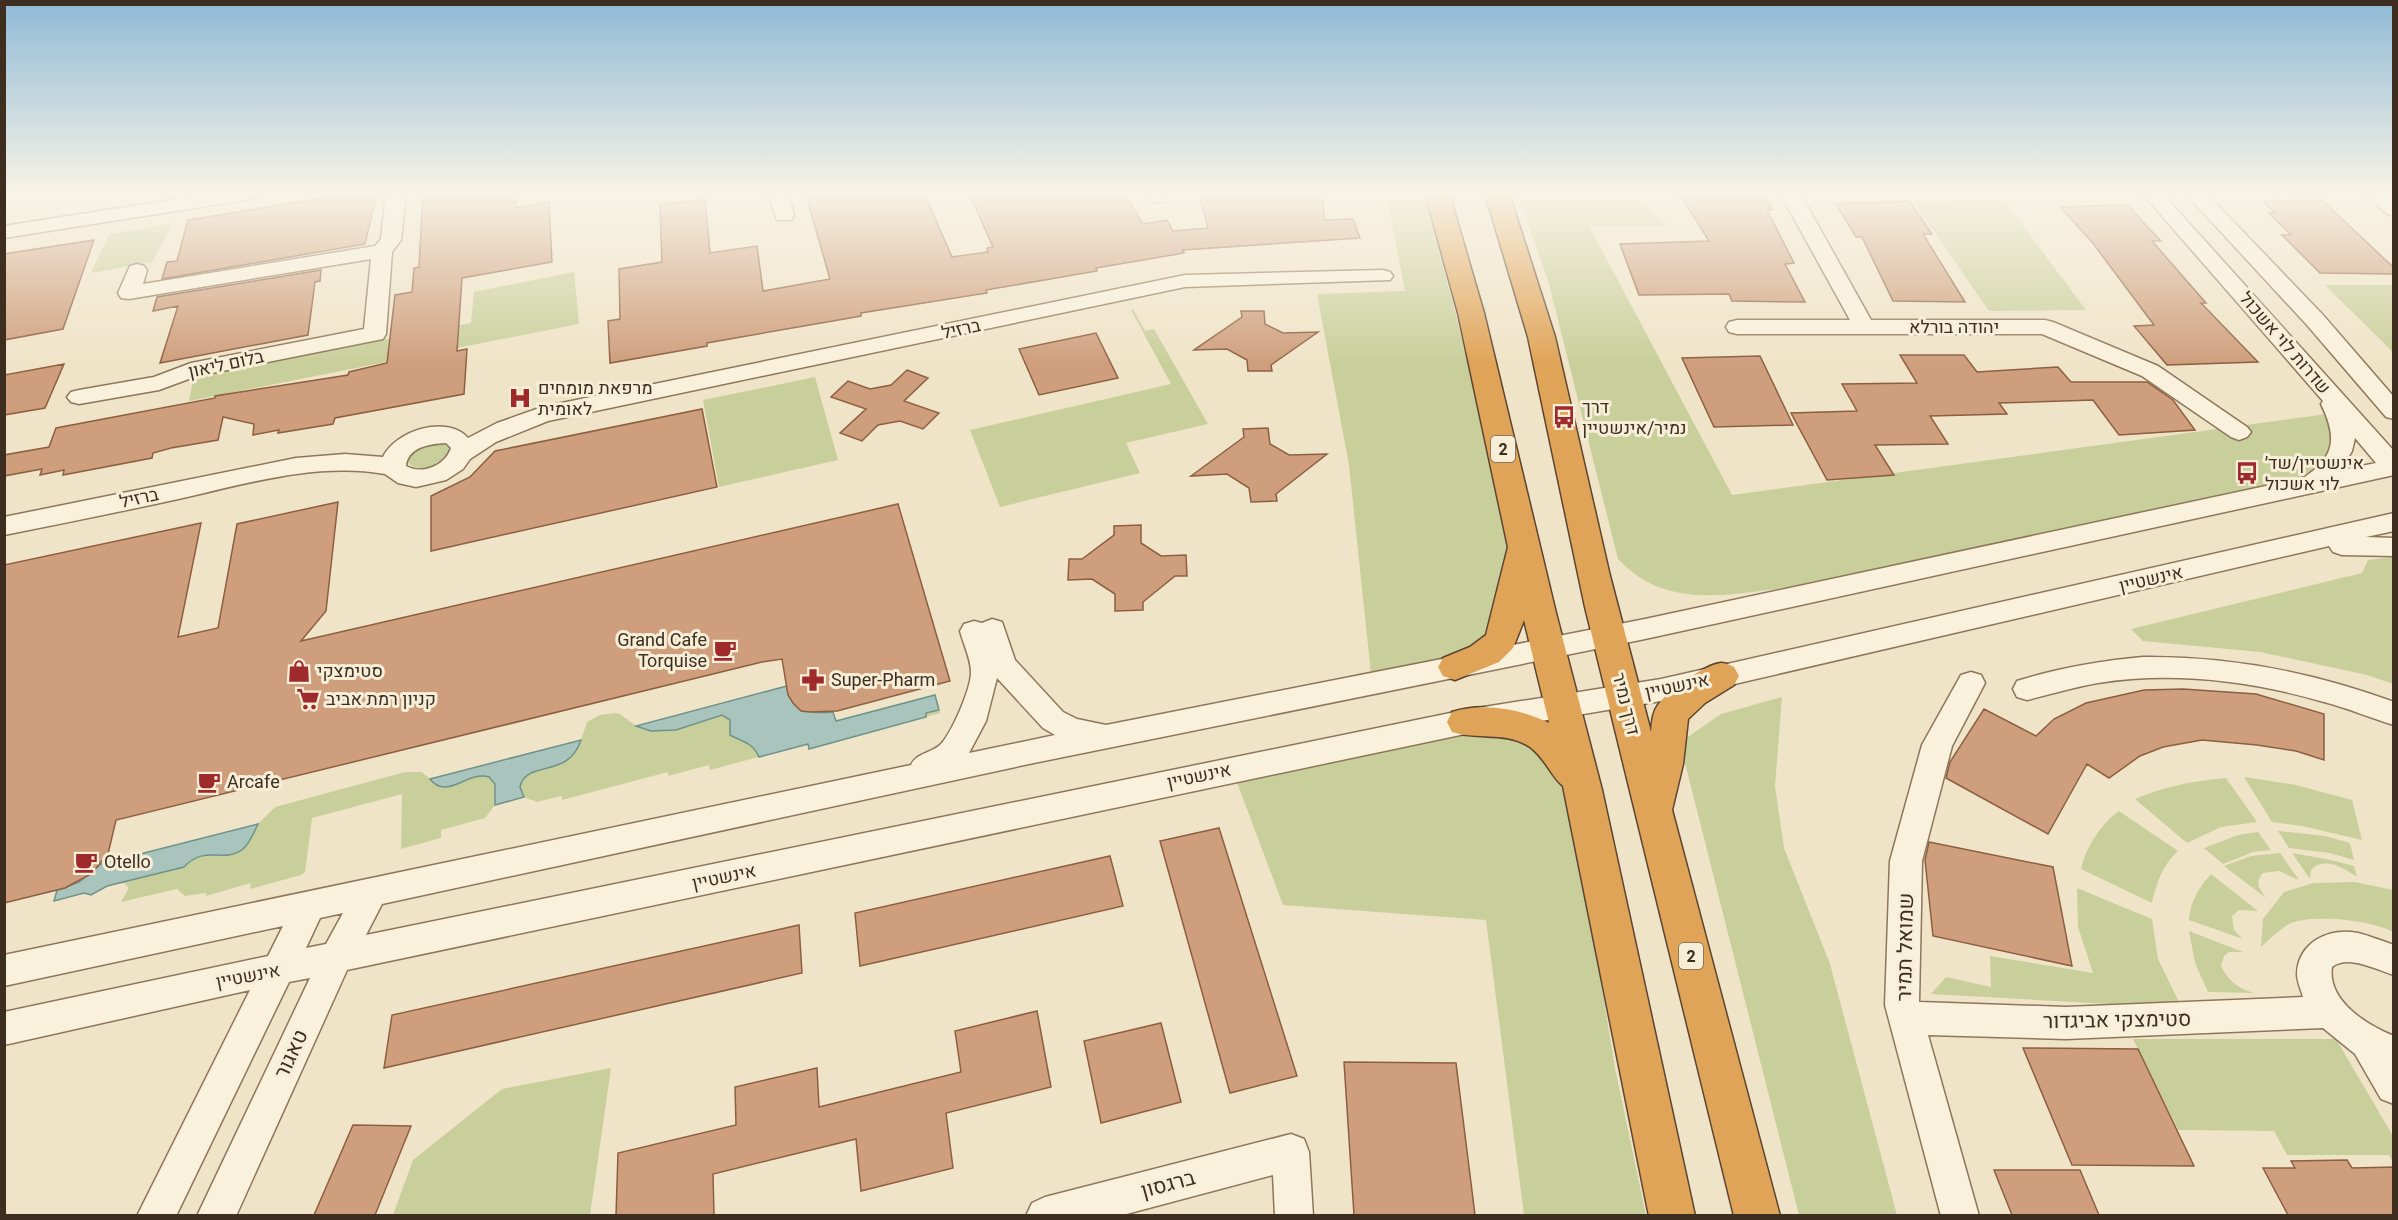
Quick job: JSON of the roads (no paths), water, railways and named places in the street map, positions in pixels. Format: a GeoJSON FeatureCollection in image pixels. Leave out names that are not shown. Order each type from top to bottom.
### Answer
{"type":"FeatureCollection","features":[{"type":"Feature","properties":{"kind":"highway","name":"2"},"geometry":{"type":"LineString","coordinates":[[1453,250],[1471,313],[1524,538],[1547,648],[1583,790],[1672,1215]]}},
{"type":"Feature","properties":{"kind":"highway","name":"דרך נמיר"},"geometry":{"type":"LineString","coordinates":[[1516,250],[1547,358],[1581,525],[1608,636],[1757,1215]]}},
{"type":"Feature","properties":{"kind":"highway"},"geometry":{"type":"LineString","coordinates":[[1455,667],[1486,654],[1498,645],[1509,613],[1524,538]]}},
{"type":"Feature","properties":{"kind":"highway"},"geometry":{"type":"LineString","coordinates":[[1654,810],[1665,764],[1671,713],[1693,693],[1722,676]]}},
{"type":"Feature","properties":{"kind":"highway"},"geometry":{"type":"LineString","coordinates":[[1465,722],[1506,723],[1532,729],[1557,749],[1583,790]]}},
{"type":"Feature","properties":{"kind":"street"},"geometry":{"type":"LineString","coordinates":[[1821,250],[1864,327]]}},
{"type":"Feature","properties":{"kind":"street","name":"שדרות לוי אשכול"},"geometry":{"type":"LineString","coordinates":[[2202,250],[2394,466]]}},
{"type":"Feature","properties":{"kind":"street","name":"שדרות לוי אשכול"},"geometry":{"type":"LineString","coordinates":[[2248,250],[2314,320],[2394,412]]}},
{"type":"Feature","properties":{"kind":"street"},"geometry":{"type":"LineString","coordinates":[[137,270],[129,293],[382,251]]}},
{"type":"Feature","properties":{"kind":"street","name":"בלום ליאון"},"geometry":{"type":"LineString","coordinates":[[79,398],[159,383],[191,370],[375,334],[382,251]]}},
{"type":"Feature","properties":{"kind":"street","name":"ברזיל"},"geometry":{"type":"LineString","coordinates":[[4,526],[274,471],[378,446],[446,435],[522,416],[542,415],[1185,281],[1383,276]]}},
{"type":"Feature","properties":{"kind":"street","name":"יהודה בורלא"},"geometry":{"type":"LineString","coordinates":[[1737,327],[2045,327],[2150,371],[2239,432]]}},
{"type":"Feature","properties":{"kind":"street"},"geometry":{"type":"LineString","coordinates":[[2360,375],[2394,398]]}},
{"type":"Feature","properties":{"kind":"street"},"geometry":{"type":"LineString","coordinates":[[2312,484],[2329,472],[2340,448],[2344,430],[2324,387]]}},
{"type":"Feature","properties":{"kind":"street","name":"ברזיל"},"geometry":{"type":"LineString","coordinates":[[274,471],[367,461],[393,467],[400,475],[408,478],[430,476],[451,467],[462,453],[478,441],[507,427],[531,421],[542,415]]}},
{"type":"Feature","properties":{"kind":"street"},"geometry":{"type":"LineString","coordinates":[[446,435],[460,441],[463,447],[462,453]]}},
{"type":"Feature","properties":{"kind":"street"},"geometry":{"type":"LineString","coordinates":[[393,467],[393,461],[402,449],[419,439]]}},
{"type":"Feature","properties":{"kind":"street"},"geometry":{"type":"LineString","coordinates":[[4,971],[1108,736],[1608,636],[2394,466]]}},
{"type":"Feature","properties":{"kind":"street","name":"אינשטיין"},"geometry":{"type":"LineString","coordinates":[[4,1029],[1465,722],[1625,697],[2394,522]]}},
{"type":"Feature","properties":{"kind":"street"},"geometry":{"type":"LineString","coordinates":[[2270,552],[2346,546],[2394,547]]}},
{"type":"Feature","properties":{"kind":"street"},"geometry":{"type":"LineString","coordinates":[[899,780],[949,755],[961,741],[971,721],[985,672],[983,629],[1002,665],[1053,720],[1072,730],[1108,736]]}},
{"type":"Feature","properties":{"kind":"street"},"geometry":{"type":"LineString","coordinates":[[2027,689],[2106,670],[2186,668],[2265,675],[2361,701],[2394,714]]}},
{"type":"Feature","properties":{"kind":"street","name":"שמואל תמיר"},"geometry":{"type":"LineString","coordinates":[[1960,1215],[1902,1005],[1906,861],[1937,745],[1971,683]]}},
{"type":"Feature","properties":{"kind":"street","name":"טאגור"},"geometry":{"type":"LineString","coordinates":[[216,1215],[336,958],[371,894]]}},
{"type":"Feature","properties":{"kind":"street"},"geometry":{"type":"LineString","coordinates":[[156,1215],[309,907]]}},
{"type":"Feature","properties":{"kind":"street"},"geometry":{"type":"LineString","coordinates":[[2394,960],[2352,946],[2335,947],[2321,953],[2313,964],[2312,978],[2317,994],[2328,1012],[2342,1027],[2381,1049],[2394,1087]]}},
{"type":"Feature","properties":{"kind":"street","name":"סטימצקי אביגדור"},"geometry":{"type":"LineString","coordinates":[[1905,1017],[2066,1023],[2328,1012]]}},
{"type":"Feature","properties":{"kind":"street","name":"ברגסון"},"geometry":{"type":"LineString","coordinates":[[1045,1215],[1290,1152],[1294,1215]]}},
{"type":"Feature","properties":{"kind":"water"},"geometry":{"type":"Polygon","coordinates":[[[787,686],[789,695],[798,706],[810,712],[833,712],[836,721],[935,695],[939,710],[926,713],[926,717],[809,749],[808,744],[759,757],[750,745],[730,735],[730,720],[722,715],[676,730],[651,731],[636,726],[787,686]]]}},
{"type":"Feature","properties":{"kind":"water"},"geometry":{"type":"Polygon","coordinates":[[[581,740],[575,752],[567,760],[530,773],[524,779],[520,787],[524,797],[495,805],[495,784],[489,777],[473,777],[443,787],[430,779],[581,740]]]}},
{"type":"Feature","properties":{"kind":"water"},"geometry":{"type":"Polygon","coordinates":[[[258,824],[248,844],[236,853],[207,855],[192,860],[184,867],[107,886],[91,895],[84,893],[54,901],[57,890],[79,882],[101,864],[258,824]]]}},
{"type":"Feature","properties":{"kind":"place","name":"מרפאת מומחים לאומית"},"geometry":{"type":"Point","coordinates":[520,398]}},
{"type":"Feature","properties":{"kind":"place","name":"דרך נמיר/אינשטיין"},"geometry":{"type":"Point","coordinates":[1564,417]}},
{"type":"Feature","properties":{"kind":"place","name":"אינשטיין/שד׳ לוי אשכול"},"geometry":{"type":"Point","coordinates":[2247,473]}},
{"type":"Feature","properties":{"kind":"place","name":"Grand Cafe Torquise"},"geometry":{"type":"Point","coordinates":[725,650]}},
{"type":"Feature","properties":{"kind":"place","name":"סטימצקי"},"geometry":{"type":"Point","coordinates":[299,671]}},
{"type":"Feature","properties":{"kind":"place","name":"Super-Pharm"},"geometry":{"type":"Point","coordinates":[813,680]}},
{"type":"Feature","properties":{"kind":"place","name":"קניון רמת אביב"},"geometry":{"type":"Point","coordinates":[308,699]}},
{"type":"Feature","properties":{"kind":"place","name":"Arcafe"},"geometry":{"type":"Point","coordinates":[209,782]}},
{"type":"Feature","properties":{"kind":"place","name":"Otello"},"geometry":{"type":"Point","coordinates":[86,862]}}]}
